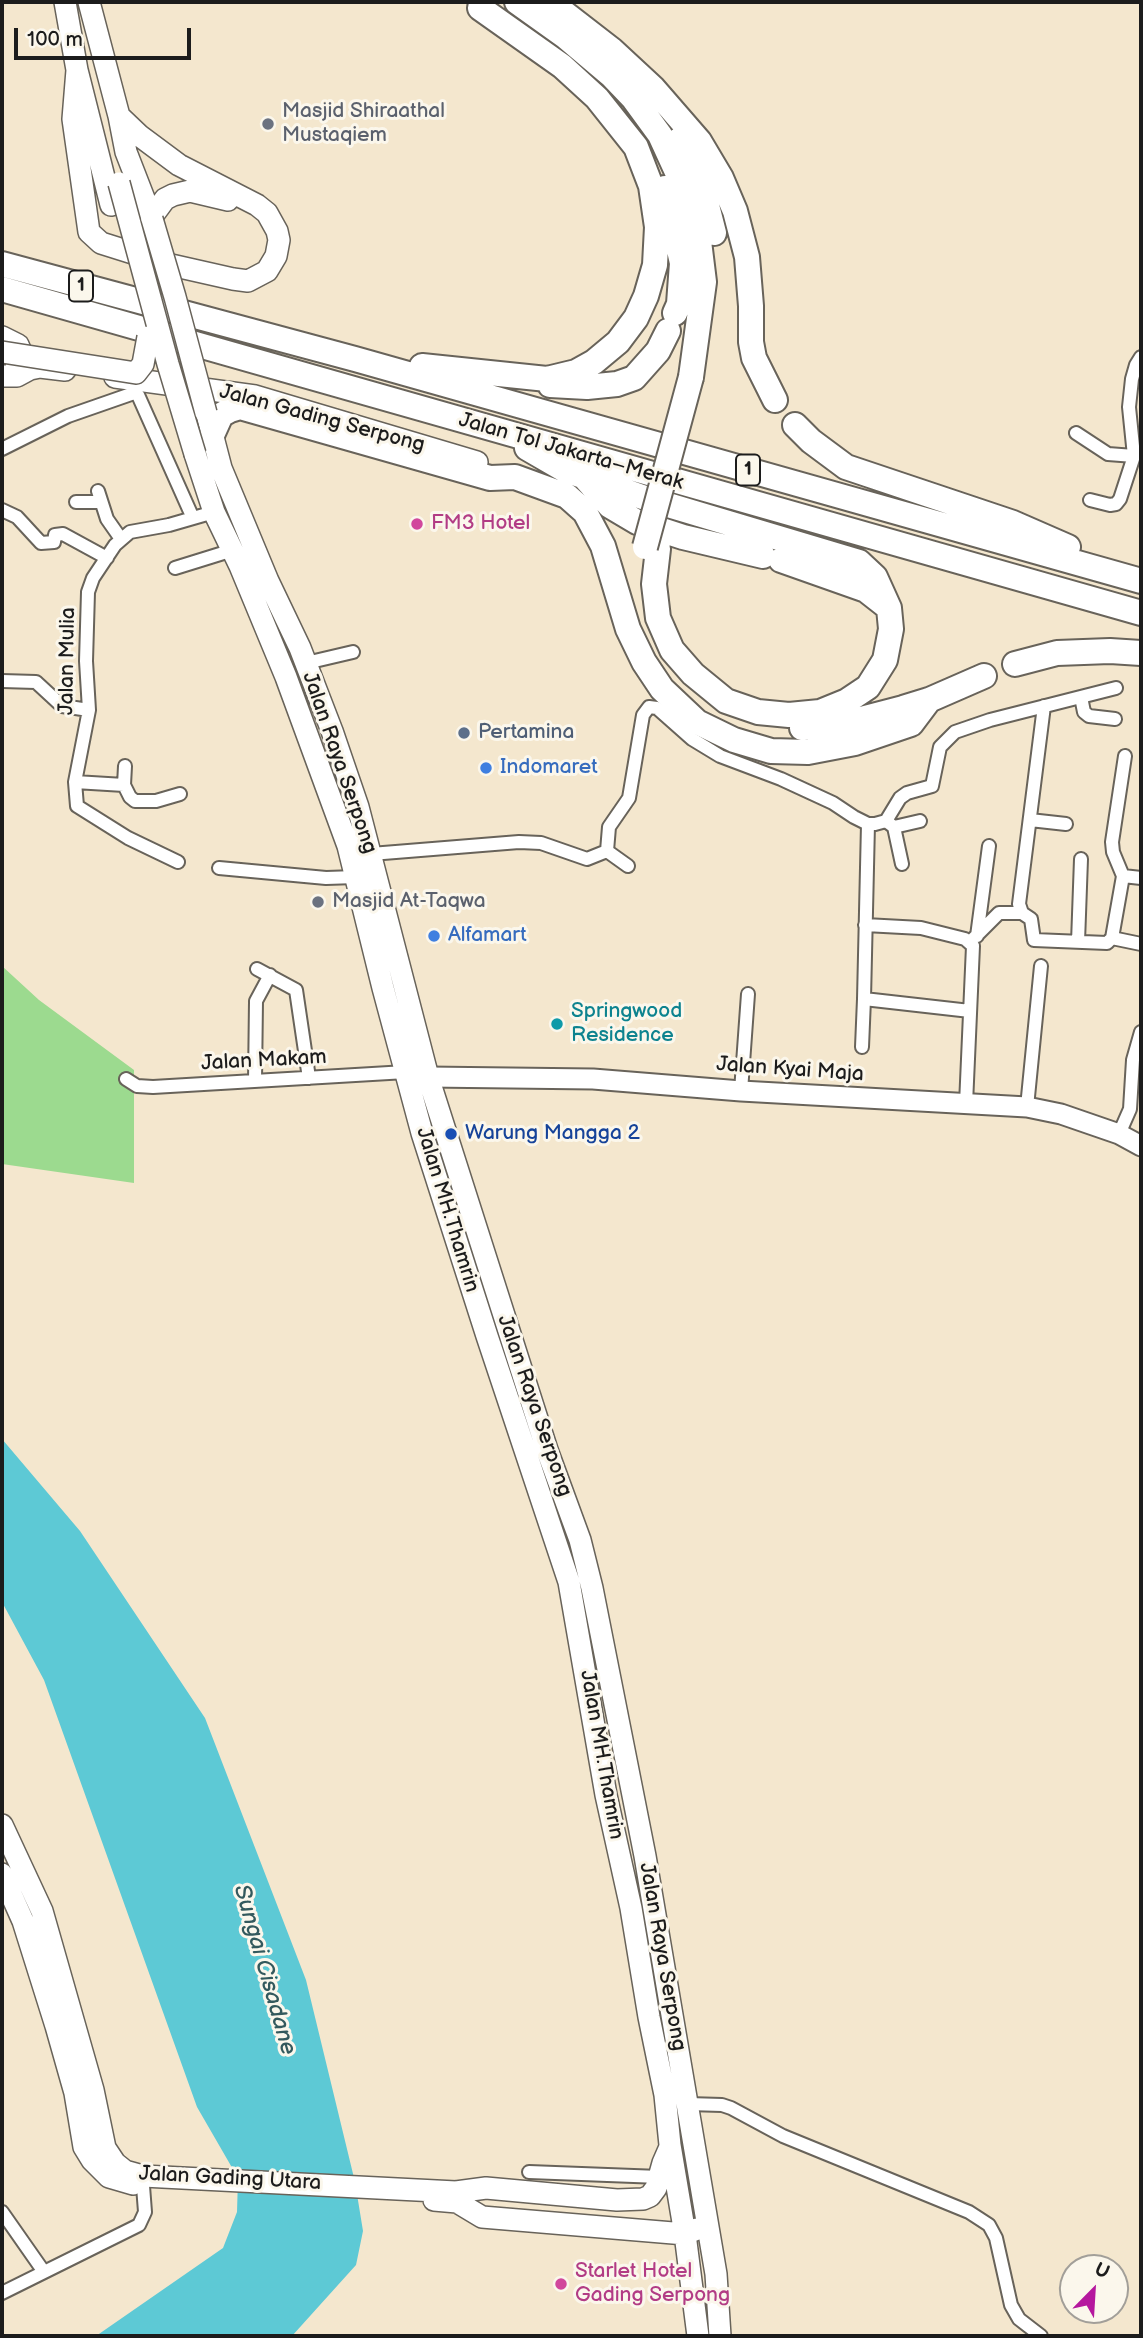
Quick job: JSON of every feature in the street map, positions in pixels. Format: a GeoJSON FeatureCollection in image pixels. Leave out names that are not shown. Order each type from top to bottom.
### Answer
{"type":"FeatureCollection","features":[{"type":"Feature","properties":{"kind":"highway"},"geometry":{"type":"LineString","coordinates":[[517,2],[566,37],[611,75],[633,98],[660,135],[693,214],[702,256],[704,282],[698,379]]}},
{"type":"Feature","properties":{"kind":"highway"},"geometry":{"type":"LineString","coordinates":[[550,2],[612,50],[653,88],[699,141],[721,178],[735,211],[747,257],[754,358],[775,400]]}},
{"type":"Feature","properties":{"kind":"highway"},"geometry":{"type":"LineString","coordinates":[[355,359],[547,379],[576,372],[594,362],[618,342],[636,318],[646,296],[655,265],[657,227],[651,186],[636,147],[614,116],[562,66],[480,8]]}},
{"type":"Feature","properties":{"kind":"highway"},"geometry":{"type":"LineString","coordinates":[[516,377],[560,387],[617,384],[634,378],[658,351],[672,322],[682,280],[680,247],[653,152],[612,89],[566,37]]}},
{"type":"Feature","properties":{"kind":"highway"},"geometry":{"type":"LineString","coordinates":[[612,50],[651,99],[681,143],[700,178],[712,217],[719,256],[719,295],[640,583],[645,621],[662,659],[685,688],[722,714],[755,725],[787,728],[822,727],[858,720],[929,700],[984,676]]}},
{"type":"Feature","properties":{"kind":"highway","name":"Jalan Tol Jakarta–Merak"},"geometry":{"type":"LineString","coordinates":[[2,264],[355,359],[1141,581]]}},
{"type":"Feature","properties":{"kind":"highway","name":"Jalan Tol Jakarta–Merak"},"geometry":{"type":"LineString","coordinates":[[2,289],[1141,614]]}},
{"type":"Feature","properties":{"kind":"highway"},"geometry":{"type":"LineString","coordinates":[[209,424],[230,410],[240,407],[490,478],[515,477],[567,496],[585,512],[603,546],[628,629],[644,662],[662,689],[697,722],[734,740],[771,751],[808,752],[855,743],[911,724],[929,700]]}},
{"type":"Feature","properties":{"kind":"highway"},"geometry":{"type":"LineString","coordinates":[[795,425],[811,441],[846,467],[1013,523],[1141,581]]}},
{"type":"Feature","properties":{"kind":"highway"},"geometry":{"type":"LineString","coordinates":[[494,429],[565,470],[648,499],[859,562],[875,577],[889,608],[891,629],[885,660],[868,687],[847,701],[820,712],[789,715],[758,712],[726,701],[693,674],[672,650],[658,618],[651,548]]}},
{"type":"Feature","properties":{"kind":"highway"},"geometry":{"type":"LineString","coordinates":[[585,477],[610,506],[637,522],[683,537],[772,558],[866,590],[889,608]]}},
{"type":"Feature","properties":{"kind":"highway"},"geometry":{"type":"LineString","coordinates":[[1015,664],[1057,653],[1141,653]]}},
{"type":"Feature","properties":{"kind":"main road"},"geometry":{"type":"LineString","coordinates":[[65,2],[77,70],[90,116],[102,127],[124,184],[179,374],[195,458],[214,512],[237,558]]}},
{"type":"Feature","properties":{"kind":"main road"},"geometry":{"type":"LineString","coordinates":[[89,2],[126,152],[124,184],[148,337],[172,430],[195,458]]}},
{"type":"Feature","properties":{"kind":"main road"},"geometry":{"type":"LineString","coordinates":[[77,70],[73,120],[89,232],[102,243],[171,265],[233,279],[248,281],[256,278],[273,263],[279,249],[279,240],[267,213],[257,205],[179,165],[140,136],[119,116]]}},
{"type":"Feature","properties":{"kind":"main road","name":"Jalan Raya Serpong"},"geometry":{"type":"LineString","coordinates":[[124,184],[151,218],[176,297],[221,468],[306,663],[336,742],[371,854],[379,927],[456,1158],[484,1256],[547,1450],[580,1540],[645,1856],[716,2274],[720,2336]]}},
{"type":"Feature","properties":{"kind":"main road"},"geometry":{"type":"LineString","coordinates":[[151,218],[165,199],[173,194],[190,191],[229,200],[245,209],[260,224],[266,238],[266,250],[261,262],[252,272],[233,279]]}},
{"type":"Feature","properties":{"kind":"main road"},"geometry":{"type":"LineString","coordinates":[[2,337],[13,341],[21,352],[17,368],[12,371],[2,370]]}},
{"type":"Feature","properties":{"kind":"main road"},"geometry":{"type":"LineString","coordinates":[[2,352],[136,373],[143,364],[148,337]]}},
{"type":"Feature","properties":{"kind":"main road","name":"Jalan Gading Serpong"},"geometry":{"type":"LineString","coordinates":[[2,376],[17,376],[30,369],[40,368],[255,396],[492,466],[515,477]]}},
{"type":"Feature","properties":{"kind":"main road","name":"Jalan Raya Serpong"},"geometry":{"type":"LineString","coordinates":[[195,458],[235,505]]}},
{"type":"Feature","properties":{"kind":"main road","name":"Jalan MH.Thamrin"},"geometry":{"type":"LineString","coordinates":[[237,558],[286,677],[348,846],[356,877],[379,927],[406,1072],[422,1133],[569,1582],[606,1795],[631,1908],[665,2095],[670,2145],[685,2234]]}},
{"type":"Feature","properties":{"kind":"main road","name":"Jalan Kyai Maja"},"geometry":{"type":"LineString","coordinates":[[428,1077],[593,1079],[741,1091],[1027,1107],[1060,1114],[1119,1134],[1141,1146]]}},
{"type":"Feature","properties":{"kind":"main road"},"geometry":{"type":"LineString","coordinates":[[463,1261],[484,1256]]}},
{"type":"Feature","properties":{"kind":"main road","name":"Jalan Gading Utara"},"geometry":{"type":"LineString","coordinates":[[2,1825],[42,1911],[86,2064],[91,2136]]}},
{"type":"Feature","properties":{"kind":"main road","name":"Jalan Gading Utara"},"geometry":{"type":"LineString","coordinates":[[2,1874],[23,1921],[75,2093],[91,2136],[105,2148],[119,2167],[152,2182],[434,2196],[486,2188],[617,2200],[643,2199],[650,2196],[660,2177],[670,2145]]}},
{"type":"Feature","properties":{"kind":"main road","name":"Jalan Gading Utara"},"geometry":{"type":"LineString","coordinates":[[434,2196],[457,2203],[482,2217],[685,2234]]}},
{"type":"Feature","properties":{"kind":"main road"},"geometry":{"type":"LineString","coordinates":[[698,2336],[685,2234],[696,2229],[706,2211]]}},
{"type":"Feature","properties":{"kind":"street"},"geometry":{"type":"LineString","coordinates":[[1090,500],[1116,504],[1134,456],[1129,407],[1132,379],[1141,357]]}},
{"type":"Feature","properties":{"kind":"street"},"geometry":{"type":"LineString","coordinates":[[2,449],[68,416],[134,393],[138,395],[192,516]]}},
{"type":"Feature","properties":{"kind":"street"},"geometry":{"type":"LineString","coordinates":[[1076,433],[1108,454],[1134,456]]}},
{"type":"Feature","properties":{"kind":"street"},"geometry":{"type":"LineString","coordinates":[[76,502],[99,496],[107,519],[121,539],[130,532],[214,512]]}},
{"type":"Feature","properties":{"kind":"street"},"geometry":{"type":"LineString","coordinates":[[2,510],[17,517],[41,543],[54,542],[55,535],[63,534],[107,558]]}},
{"type":"Feature","properties":{"kind":"street","name":"Jalan Mulia"},"geometry":{"type":"LineString","coordinates":[[121,539],[93,578],[88,592],[86,661],[89,710],[75,782],[77,806],[128,838],[178,862]]}},
{"type":"Feature","properties":{"kind":"street"},"geometry":{"type":"LineString","coordinates":[[175,568],[237,558]]}},
{"type":"Feature","properties":{"kind":"street"},"geometry":{"type":"LineString","coordinates":[[306,663],[353,652]]}},
{"type":"Feature","properties":{"kind":"street"},"geometry":{"type":"LineString","coordinates":[[2,681],[36,682],[62,706],[89,710]]}},
{"type":"Feature","properties":{"kind":"street"},"geometry":{"type":"LineString","coordinates":[[902,864],[890,824],[900,798],[907,793],[932,786],[940,747],[955,732],[1116,688]]}},
{"type":"Feature","properties":{"kind":"street"},"geometry":{"type":"LineString","coordinates":[[1081,697],[1084,712],[1089,716],[1115,719]]}},
{"type":"Feature","properties":{"kind":"street"},"geometry":{"type":"LineString","coordinates":[[1022,913],[1019,904],[1044,706]]}},
{"type":"Feature","properties":{"kind":"street"},"geometry":{"type":"LineString","coordinates":[[607,851],[609,827],[629,798],[643,715],[649,707],[657,708],[692,739],[720,756],[770,774],[833,803],[867,824],[920,821]]}},
{"type":"Feature","properties":{"kind":"street"},"geometry":{"type":"LineString","coordinates":[[973,939],[999,913],[1022,913],[1031,919],[1034,940],[1107,943],[1112,938],[1123,876],[1113,852],[1112,842],[1125,756]]}},
{"type":"Feature","properties":{"kind":"street"},"geometry":{"type":"LineString","coordinates":[[125,766],[124,785],[135,801],[156,801],[180,794]]}},
{"type":"Feature","properties":{"kind":"street"},"geometry":{"type":"LineString","coordinates":[[75,782],[124,785]]}},
{"type":"Feature","properties":{"kind":"street"},"geometry":{"type":"LineString","coordinates":[[1030,820],[1066,824]]}},
{"type":"Feature","properties":{"kind":"street"},"geometry":{"type":"LineString","coordinates":[[862,1047],[867,824]]}},
{"type":"Feature","properties":{"kind":"street"},"geometry":{"type":"LineString","coordinates":[[371,854],[519,842],[541,843],[587,859],[607,851]]}},
{"type":"Feature","properties":{"kind":"street"},"geometry":{"type":"LineString","coordinates":[[966,1104],[973,939],[989,846]]}},
{"type":"Feature","properties":{"kind":"street"},"geometry":{"type":"LineString","coordinates":[[607,851],[628,866]]}},
{"type":"Feature","properties":{"kind":"street"},"geometry":{"type":"LineString","coordinates":[[1078,942],[1081,859]]}},
{"type":"Feature","properties":{"kind":"street"},"geometry":{"type":"LineString","coordinates":[[219,868],[326,878],[356,877]]}},
{"type":"Feature","properties":{"kind":"street"},"geometry":{"type":"LineString","coordinates":[[1123,876],[1141,878]]}},
{"type":"Feature","properties":{"kind":"street"},"geometry":{"type":"LineString","coordinates":[[865,925],[921,928],[973,939]]}},
{"type":"Feature","properties":{"kind":"street"},"geometry":{"type":"LineString","coordinates":[[1112,938],[1141,944]]}},
{"type":"Feature","properties":{"kind":"street"},"geometry":{"type":"LineString","coordinates":[[1027,1107],[1041,966]]}},
{"type":"Feature","properties":{"kind":"street"},"geometry":{"type":"LineString","coordinates":[[257,969],[294,987],[297,992],[309,1078]]}},
{"type":"Feature","properties":{"kind":"street"},"geometry":{"type":"LineString","coordinates":[[255,1081],[256,1001],[270,975]]}},
{"type":"Feature","properties":{"kind":"street"},"geometry":{"type":"LineString","coordinates":[[741,1091],[748,994]]}},
{"type":"Feature","properties":{"kind":"street"},"geometry":{"type":"LineString","coordinates":[[863,999],[970,1011]]}},
{"type":"Feature","properties":{"kind":"street"},"geometry":{"type":"LineString","coordinates":[[1119,1134],[1130,1109],[1133,1060],[1141,1032]]}},
{"type":"Feature","properties":{"kind":"street","name":"Jalan Makam"},"geometry":{"type":"LineString","coordinates":[[126,1079],[137,1086],[153,1087],[406,1072]]}},
{"type":"Feature","properties":{"kind":"street"},"geometry":{"type":"LineString","coordinates":[[688,2104],[722,2105],[731,2108],[783,2136],[969,2212],[989,2225],[996,2238],[1011,2305],[1019,2319],[1041,2336]]}},
{"type":"Feature","properties":{"kind":"street"},"geometry":{"type":"LineString","coordinates":[[528,2172],[660,2177]]}},
{"type":"Feature","properties":{"kind":"street"},"geometry":{"type":"LineString","coordinates":[[2,2293],[139,2225],[152,2182]]}},
{"type":"Feature","properties":{"kind":"street"},"geometry":{"type":"LineString","coordinates":[[2,2212],[44,2272]]}},
{"type":"Feature","properties":{"kind":"green space"},"geometry":{"type":"Polygon","coordinates":[[[2,966],[39,1000],[134,1070],[134,1183],[2,1164],[2,966]]]}},
{"type":"Feature","properties":{"kind":"water","name":"Sungai Cisadane"},"geometry":{"type":"Polygon","coordinates":[[[2,1439],[80,1531],[205,1718],[306,1980],[355,2182],[363,2231],[356,2265],[292,2336],[96,2336],[223,2248],[237,2212],[238,2178],[197,2107],[44,1680],[2,1602],[2,1439]]]}},
{"type":"Feature","properties":{"kind":"place","name":"Masjid Shiraathal Mustaqiem"},"geometry":{"type":"Point","coordinates":[268,124]}},
{"type":"Feature","properties":{"kind":"place","name":"FM3 Hotel"},"geometry":{"type":"Point","coordinates":[417,524]}},
{"type":"Feature","properties":{"kind":"place","name":"Pertamina"},"geometry":{"type":"Point","coordinates":[464,733]}},
{"type":"Feature","properties":{"kind":"place","name":"Indomaret"},"geometry":{"type":"Point","coordinates":[486,768]}},
{"type":"Feature","properties":{"kind":"place","name":"Masjid At-Taqwa"},"geometry":{"type":"Point","coordinates":[318,902]}},
{"type":"Feature","properties":{"kind":"place","name":"Alfamart"},"geometry":{"type":"Point","coordinates":[434,936]}},
{"type":"Feature","properties":{"kind":"place","name":"Springwood Residence"},"geometry":{"type":"Point","coordinates":[557,1024]}},
{"type":"Feature","properties":{"kind":"place","name":"Warung Mangga 2"},"geometry":{"type":"Point","coordinates":[451,1134]}},
{"type":"Feature","properties":{"kind":"place","name":"Starlet Hotel Gading Serpong"},"geometry":{"type":"Point","coordinates":[561,2284]}}]}
